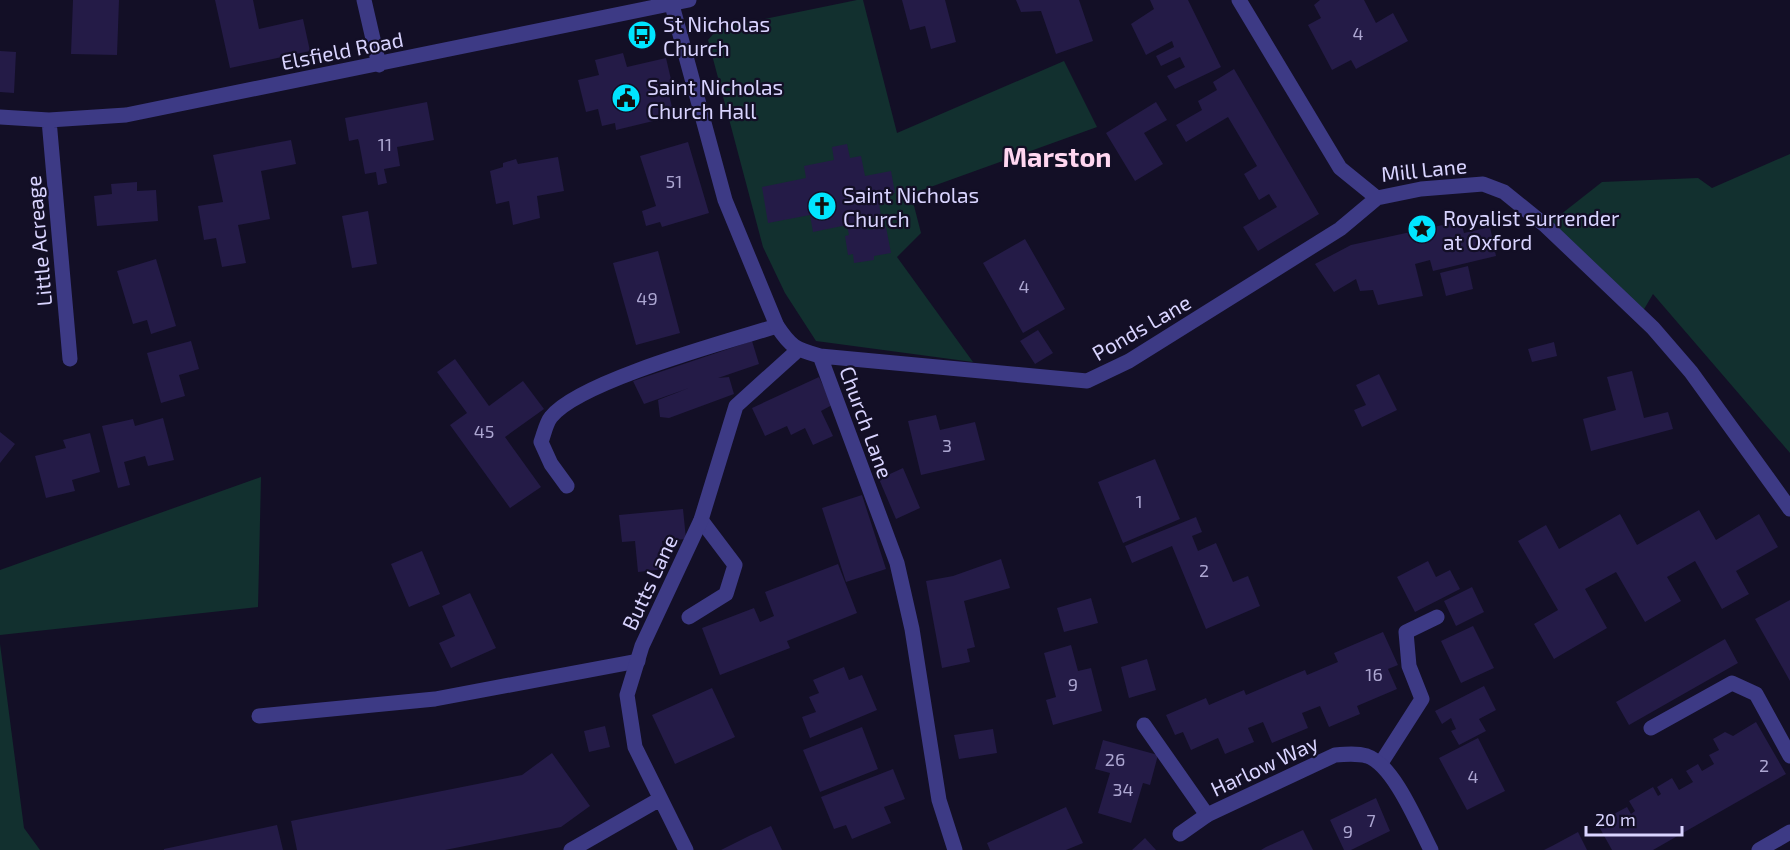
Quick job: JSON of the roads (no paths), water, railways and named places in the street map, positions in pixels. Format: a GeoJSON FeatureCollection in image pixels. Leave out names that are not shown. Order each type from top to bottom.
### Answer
{"type":"FeatureCollection","features":[{"type":"Feature","properties":{"kind":"street"},"geometry":{"type":"LineString","coordinates":[[364,0],[379,65]]}},
{"type":"Feature","properties":{"kind":"street","name":"Elsfield Road"},"geometry":{"type":"LineString","coordinates":[[0,117],[49,120],[126,115],[689,0]]}},
{"type":"Feature","properties":{"kind":"street","name":"Mill Lane"},"geometry":{"type":"LineString","coordinates":[[1239,0],[1340,168],[1377,198],[1421,189],[1483,184],[1504,192],[1546,226],[1653,328],[1691,372],[1790,509]]}},
{"type":"Feature","properties":{"kind":"street"},"geometry":{"type":"LineString","coordinates":[[672,4],[725,200],[777,326],[789,345],[798,350]]}},
{"type":"Feature","properties":{"kind":"street","name":"Little Acreage"},"geometry":{"type":"LineString","coordinates":[[49,120],[70,358]]}},
{"type":"Feature","properties":{"kind":"street","name":"Ponds Lane"},"geometry":{"type":"LineString","coordinates":[[820,356],[1087,381],[1129,362],[1340,229],[1377,198]]}},
{"type":"Feature","properties":{"kind":"street"},"geometry":{"type":"LineString","coordinates":[[567,486],[551,464],[541,442],[549,418],[563,405],[606,383],[777,326]]}},
{"type":"Feature","properties":{"kind":"street","name":"Church Lane"},"geometry":{"type":"LineString","coordinates":[[798,350],[820,356],[897,562],[912,629],[939,800],[955,850]]}},
{"type":"Feature","properties":{"kind":"street","name":"Butts Lane"},"geometry":{"type":"LineString","coordinates":[[686,850],[635,747],[628,714],[627,695],[638,661],[701,520],[736,406],[798,350]]}},
{"type":"Feature","properties":{"kind":"street"},"geometry":{"type":"LineString","coordinates":[[689,617],[726,594],[735,565],[701,520]]}},
{"type":"Feature","properties":{"kind":"street"},"geometry":{"type":"LineString","coordinates":[[1431,850],[1386,768],[1381,763],[1422,699],[1409,666],[1406,632],[1437,616]]}},
{"type":"Feature","properties":{"kind":"street"},"geometry":{"type":"LineString","coordinates":[[259,716],[435,699],[638,661]]}},
{"type":"Feature","properties":{"kind":"street"},"geometry":{"type":"LineString","coordinates":[[1651,728],[1732,683],[1756,694],[1790,756]]}},
{"type":"Feature","properties":{"kind":"street","name":"Harlow Way"},"geometry":{"type":"LineString","coordinates":[[1144,726],[1207,815]]}},
{"type":"Feature","properties":{"kind":"street","name":"Harlow Way"},"geometry":{"type":"LineString","coordinates":[[1180,834],[1207,815],[1335,755],[1367,756],[1381,763]]}},
{"type":"Feature","properties":{"kind":"street"},"geometry":{"type":"LineString","coordinates":[[571,850],[660,799]]}},
{"type":"Feature","properties":{"kind":"street"},"geometry":{"type":"LineString","coordinates":[[1759,850],[1790,832]]}},
{"type":"Feature","properties":{"kind":"place","name":"St Nicholas Church"},"geometry":{"type":"Point","coordinates":[642,35]}},
{"type":"Feature","properties":{"kind":"place","name":"Saint Nicholas Church Hall"},"geometry":{"type":"Point","coordinates":[626,98]}},
{"type":"Feature","properties":{"kind":"place","name":"Saint Nicholas Church"},"geometry":{"type":"Point","coordinates":[822,206]}},
{"type":"Feature","properties":{"kind":"place","name":"Royalist surrender at Oxford"},"geometry":{"type":"Point","coordinates":[1422,229]}},
{"type":"Feature","properties":{"kind":"district","name":"Marston"},"geometry":{"type":"Point","coordinates":[1057,156]}}]}
